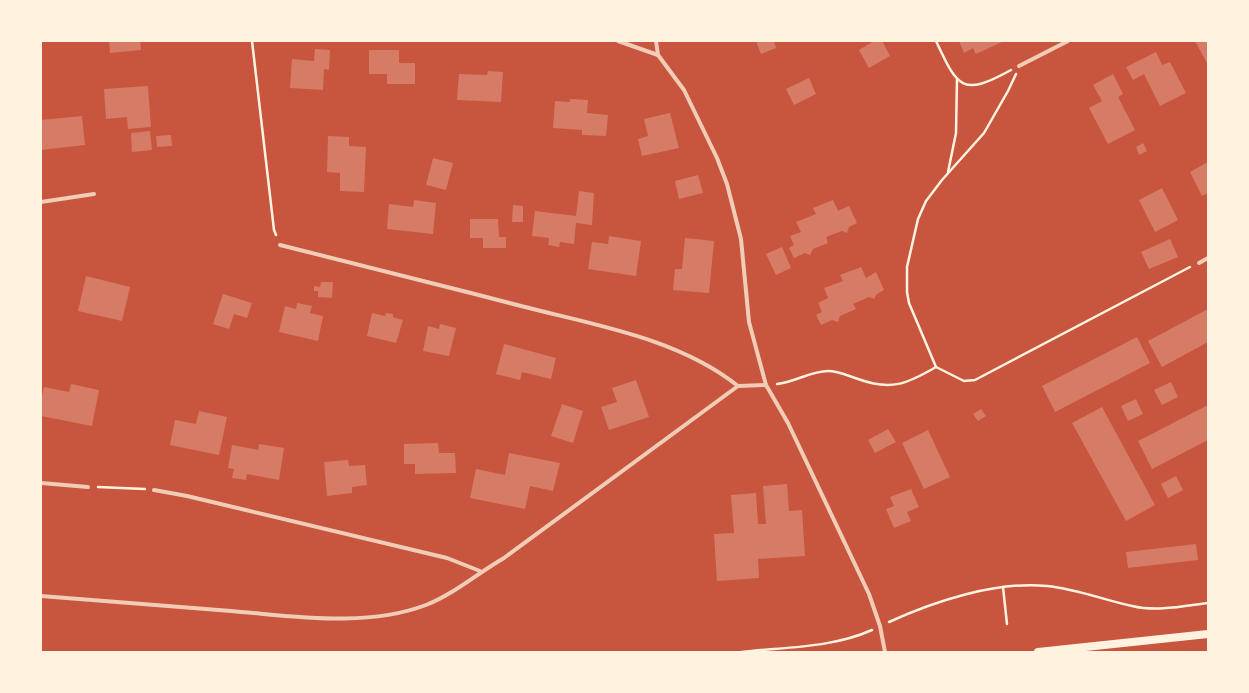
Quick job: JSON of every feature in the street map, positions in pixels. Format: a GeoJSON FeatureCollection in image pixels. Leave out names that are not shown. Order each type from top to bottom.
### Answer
{"type":"FeatureCollection","features":[{"type":"Feature","properties":{"kind":"main road"},"geometry":{"type":"LineString","coordinates":[[1038,652],[1208,634]]}},
{"type":"Feature","properties":{"kind":"street"},"geometry":{"type":"LineString","coordinates":[[618,41],[658,55]]}},
{"type":"Feature","properties":{"kind":"street"},"geometry":{"type":"LineString","coordinates":[[656,41],[658,55],[684,90],[717,158],[727,184],[741,239],[750,322],[766,385],[788,423],[869,594],[880,626],[885,652]]}},
{"type":"Feature","properties":{"kind":"street"},"geometry":{"type":"LineString","coordinates":[[1019,66],[1068,41]]}},
{"type":"Feature","properties":{"kind":"street"},"geometry":{"type":"LineString","coordinates":[[41,202],[94,194]]}},
{"type":"Feature","properties":{"kind":"street"},"geometry":{"type":"LineString","coordinates":[[280,245],[621,332],[687,355],[723,374],[738,386]]}},
{"type":"Feature","properties":{"kind":"street"},"geometry":{"type":"LineString","coordinates":[[1199,263],[1208,258]]}},
{"type":"Feature","properties":{"kind":"street"},"geometry":{"type":"LineString","coordinates":[[41,596],[345,618],[400,612],[426,604],[452,591],[480,571],[504,558],[738,386],[766,385]]}},
{"type":"Feature","properties":{"kind":"street"},"geometry":{"type":"LineString","coordinates":[[41,483],[88,486]]}},
{"type":"Feature","properties":{"kind":"street"},"geometry":{"type":"LineString","coordinates":[[154,490],[187,496],[447,558],[480,571]]}},
{"type":"Feature","properties":{"kind":"path"},"geometry":{"type":"LineString","coordinates":[[252,41],[274,230],[280,245]]}},
{"type":"Feature","properties":{"kind":"path"},"geometry":{"type":"LineString","coordinates":[[936,41],[950,71],[957,80],[967,85],[979,85],[990,82],[1019,66]]}},
{"type":"Feature","properties":{"kind":"path"},"geometry":{"type":"LineString","coordinates":[[1019,66],[1008,91],[984,132],[933,191],[921,209],[908,267],[907,292],[909,303],[936,367],[964,381],[975,380],[1199,263]]}},
{"type":"Feature","properties":{"kind":"path"},"geometry":{"type":"LineString","coordinates":[[948,173],[956,132],[957,80]]}},
{"type":"Feature","properties":{"kind":"path"},"geometry":{"type":"LineString","coordinates":[[766,385],[783,383],[826,371],[836,371],[868,382],[888,386],[907,382],[936,367]]}},
{"type":"Feature","properties":{"kind":"path"},"geometry":{"type":"LineString","coordinates":[[88,486],[154,490]]}},
{"type":"Feature","properties":{"kind":"path"},"geometry":{"type":"LineString","coordinates":[[1007,624],[1003,587],[1045,586],[1072,589],[1134,607],[1165,608],[1208,604]]}},
{"type":"Feature","properties":{"kind":"building"},"geometry":{"type":"Polygon","coordinates":[[[109,41],[140,41],[141,50],[110,53],[109,41]]]}},
{"type":"Feature","properties":{"kind":"building"},"geometry":{"type":"Polygon","coordinates":[[[756,41],[774,41],[776,48],[761,54],[756,41]]]}},
{"type":"Feature","properties":{"kind":"building"},"geometry":{"type":"Polygon","coordinates":[[[874,41],[882,41],[890,56],[869,68],[859,50],[874,41]]]}},
{"type":"Feature","properties":{"kind":"building"},"geometry":{"type":"Polygon","coordinates":[[[959,41],[1004,41],[976,54],[973,48],[964,53],[959,41]]]}},
{"type":"Feature","properties":{"kind":"building"},"geometry":{"type":"Polygon","coordinates":[[[1195,41],[1208,41],[1208,65],[1195,41]]]}},
{"type":"Feature","properties":{"kind":"building"},"geometry":{"type":"Polygon","coordinates":[[[315,49],[330,50],[329,70],[324,69],[323,90],[290,88],[292,59],[314,61],[315,49]]]}},
{"type":"Feature","properties":{"kind":"building"},"geometry":{"type":"Polygon","coordinates":[[[369,50],[399,50],[399,63],[415,63],[415,84],[387,84],[387,74],[369,74],[369,50]]]}},
{"type":"Feature","properties":{"kind":"building"},"geometry":{"type":"Polygon","coordinates":[[[1156,52],[1162,65],[1170,62],[1186,93],[1160,106],[1144,74],[1133,80],[1126,67],[1156,52]]]}},
{"type":"Feature","properties":{"kind":"building"},"geometry":{"type":"Polygon","coordinates":[[[488,71],[503,72],[501,102],[457,100],[459,74],[487,75],[488,71]]]}},
{"type":"Feature","properties":{"kind":"building"},"geometry":{"type":"Polygon","coordinates":[[[1113,74],[1123,94],[1118,97],[1135,130],[1108,144],[1089,108],[1102,101],[1093,85],[1113,74]]]}},
{"type":"Feature","properties":{"kind":"building"},"geometry":{"type":"Polygon","coordinates":[[[809,78],[816,94],[794,105],[786,89],[809,78]]]}},
{"type":"Feature","properties":{"kind":"building"},"geometry":{"type":"Polygon","coordinates":[[[148,86],[151,127],[128,129],[127,117],[106,119],[104,89],[148,86]]]}},
{"type":"Feature","properties":{"kind":"building"},"geometry":{"type":"Polygon","coordinates":[[[570,99],[588,100],[587,113],[608,115],[606,136],[582,135],[582,130],[553,128],[555,101],[570,102],[570,99]]]}},
{"type":"Feature","properties":{"kind":"building"},"geometry":{"type":"Polygon","coordinates":[[[670,113],[679,148],[642,156],[638,139],[648,136],[644,119],[670,113]]]}},
{"type":"Feature","properties":{"kind":"building"},"geometry":{"type":"Polygon","coordinates":[[[82,116],[85,145],[41,150],[41,120],[82,116]]]}},
{"type":"Feature","properties":{"kind":"building"},"geometry":{"type":"Polygon","coordinates":[[[150,131],[152,150],[132,152],[131,133],[150,131]]]}},
{"type":"Feature","properties":{"kind":"building"},"geometry":{"type":"Polygon","coordinates":[[[171,135],[172,146],[157,147],[156,136],[171,135]]]}},
{"type":"Feature","properties":{"kind":"building"},"geometry":{"type":"Polygon","coordinates":[[[328,136],[349,137],[349,146],[366,147],[364,192],[340,191],[340,173],[327,172],[328,136]]]}},
{"type":"Feature","properties":{"kind":"building"},"geometry":{"type":"Polygon","coordinates":[[[1143,143],[1147,151],[1139,155],[1136,147],[1143,143]]]}},
{"type":"Feature","properties":{"kind":"building"},"geometry":{"type":"Polygon","coordinates":[[[433,158],[453,163],[446,190],[426,185],[433,158]]]}},
{"type":"Feature","properties":{"kind":"building"},"geometry":{"type":"Polygon","coordinates":[[[1208,162],[1208,193],[1202,196],[1190,172],[1208,162]]]}},
{"type":"Feature","properties":{"kind":"building"},"geometry":{"type":"Polygon","coordinates":[[[698,175],[703,193],[679,199],[675,181],[698,175]]]}},
{"type":"Feature","properties":{"kind":"building"},"geometry":{"type":"Polygon","coordinates":[[[1162,188],[1178,220],[1155,232],[1139,200],[1162,188]]]}},
{"type":"Feature","properties":{"kind":"building"},"geometry":{"type":"Polygon","coordinates":[[[579,191],[594,193],[592,225],[576,223],[574,244],[560,242],[559,247],[548,245],[549,238],[532,236],[535,211],[576,216],[579,191]]]}},
{"type":"Feature","properties":{"kind":"building"},"geometry":{"type":"Polygon","coordinates":[[[414,200],[436,203],[433,234],[387,229],[389,204],[413,207],[414,200]]]}},
{"type":"Feature","properties":{"kind":"building"},"geometry":{"type":"Polygon","coordinates":[[[833,200],[838,211],[849,206],[857,223],[849,227],[847,233],[842,231],[826,237],[828,243],[813,249],[810,255],[805,253],[794,258],[789,248],[794,245],[790,236],[801,232],[796,222],[816,214],[813,208],[833,200]]]}},
{"type":"Feature","properties":{"kind":"building"},"geometry":{"type":"Polygon","coordinates":[[[513,205],[523,206],[523,222],[512,222],[513,205]]]}},
{"type":"Feature","properties":{"kind":"building"},"geometry":{"type":"Polygon","coordinates":[[[470,219],[498,219],[499,237],[506,237],[506,248],[483,248],[483,238],[470,238],[470,219]]]}},
{"type":"Feature","properties":{"kind":"building"},"geometry":{"type":"Polygon","coordinates":[[[609,236],[641,241],[636,276],[588,269],[592,242],[608,244],[609,236]]]}},
{"type":"Feature","properties":{"kind":"building"},"geometry":{"type":"Polygon","coordinates":[[[685,238],[714,241],[709,293],[673,290],[675,269],[682,269],[685,238]]]}},
{"type":"Feature","properties":{"kind":"building"},"geometry":{"type":"Polygon","coordinates":[[[1170,239],[1178,257],[1149,269],[1141,252],[1170,239]]]}},
{"type":"Feature","properties":{"kind":"building"},"geometry":{"type":"Polygon","coordinates":[[[782,247],[791,268],[776,275],[766,254],[782,247]]]}},
{"type":"Feature","properties":{"kind":"building"},"geometry":{"type":"Polygon","coordinates":[[[861,267],[866,278],[876,272],[884,290],[877,294],[874,299],[869,297],[853,304],[856,309],[840,316],[838,322],[832,320],[821,325],[816,315],[822,312],[818,303],[828,298],[824,288],[843,281],[840,275],[861,267]]]}},
{"type":"Feature","properties":{"kind":"building"},"geometry":{"type":"Polygon","coordinates":[[[86,276],[130,287],[122,321],[78,311],[86,276]]]}},
{"type":"Feature","properties":{"kind":"building"},"geometry":{"type":"Polygon","coordinates":[[[321,282],[333,282],[332,298],[318,297],[318,291],[314,291],[314,286],[320,287],[321,282]]]}},
{"type":"Feature","properties":{"kind":"building"},"geometry":{"type":"Polygon","coordinates":[[[223,294],[252,303],[247,318],[234,314],[229,329],[213,324],[223,294]]]}},
{"type":"Feature","properties":{"kind":"building"},"geometry":{"type":"Polygon","coordinates":[[[297,303],[312,306],[310,313],[323,316],[318,341],[279,332],[285,306],[296,309],[297,303]]]}},
{"type":"Feature","properties":{"kind":"building"},"geometry":{"type":"Polygon","coordinates":[[[1208,309],[1208,342],[1162,367],[1148,341],[1208,309]]]}},
{"type":"Feature","properties":{"kind":"building"},"geometry":{"type":"Polygon","coordinates":[[[372,313],[385,316],[386,313],[393,314],[393,317],[403,320],[396,343],[367,336],[372,313]]]}},
{"type":"Feature","properties":{"kind":"building"},"geometry":{"type":"Polygon","coordinates":[[[440,324],[456,328],[449,356],[423,351],[428,326],[439,329],[440,324]]]}},
{"type":"Feature","properties":{"kind":"building"},"geometry":{"type":"Polygon","coordinates":[[[1137,337],[1150,363],[1055,412],[1042,386],[1137,337]]]}},
{"type":"Feature","properties":{"kind":"building"},"geometry":{"type":"Polygon","coordinates":[[[504,344],[556,358],[551,379],[522,372],[520,380],[496,374],[504,344]]]}},
{"type":"Feature","properties":{"kind":"building"},"geometry":{"type":"Polygon","coordinates":[[[636,380],[649,417],[609,430],[601,407],[617,402],[612,388],[636,380]]]}},
{"type":"Feature","properties":{"kind":"building"},"geometry":{"type":"Polygon","coordinates":[[[1171,382],[1178,397],[1162,405],[1154,390],[1171,382]]]}},
{"type":"Feature","properties":{"kind":"building"},"geometry":{"type":"Polygon","coordinates":[[[71,384],[99,390],[92,426],[41,416],[41,401],[44,387],[69,392],[71,384]]]}},
{"type":"Feature","properties":{"kind":"building"},"geometry":{"type":"Polygon","coordinates":[[[1136,399],[1143,414],[1128,421],[1121,406],[1136,399]]]}},
{"type":"Feature","properties":{"kind":"building"},"geometry":{"type":"Polygon","coordinates":[[[562,404],[583,411],[573,443],[551,436],[562,404]]]}},
{"type":"Feature","properties":{"kind":"building"},"geometry":{"type":"Polygon","coordinates":[[[1208,405],[1208,440],[1152,469],[1138,441],[1208,405]]]}},
{"type":"Feature","properties":{"kind":"building"},"geometry":{"type":"Polygon","coordinates":[[[1102,407],[1155,505],[1126,521],[1072,423],[1102,407]]]}},
{"type":"Feature","properties":{"kind":"building"},"geometry":{"type":"Polygon","coordinates":[[[981,409],[986,416],[978,421],[973,414],[981,409]]]}},
{"type":"Feature","properties":{"kind":"building"},"geometry":{"type":"Polygon","coordinates":[[[199,411],[227,417],[219,455],[170,445],[175,420],[196,424],[199,411]]]}},
{"type":"Feature","properties":{"kind":"building"},"geometry":{"type":"Polygon","coordinates":[[[888,429],[896,442],[875,453],[868,440],[888,429]]]}},
{"type":"Feature","properties":{"kind":"building"},"geometry":{"type":"Polygon","coordinates":[[[928,430],[950,477],[924,489],[902,443],[928,430]]]}},
{"type":"Feature","properties":{"kind":"building"},"geometry":{"type":"Polygon","coordinates":[[[438,443],[439,453],[455,453],[456,473],[415,474],[415,464],[404,464],[404,444],[438,443]]]}},
{"type":"Feature","properties":{"kind":"building"},"geometry":{"type":"Polygon","coordinates":[[[259,444],[284,448],[279,480],[247,474],[246,480],[232,478],[234,469],[228,468],[232,445],[258,450],[259,444]]]}},
{"type":"Feature","properties":{"kind":"building"},"geometry":{"type":"Polygon","coordinates":[[[509,453],[560,463],[553,491],[530,486],[525,509],[470,498],[476,469],[505,475],[509,453]]]}},
{"type":"Feature","properties":{"kind":"building"},"geometry":{"type":"Polygon","coordinates":[[[348,460],[349,466],[365,465],[367,485],[352,487],[352,493],[327,496],[324,462],[348,460]]]}},
{"type":"Feature","properties":{"kind":"building"},"geometry":{"type":"Polygon","coordinates":[[[1176,476],[1183,490],[1168,498],[1161,484],[1176,476]]]}},
{"type":"Feature","properties":{"kind":"building"},"geometry":{"type":"Polygon","coordinates":[[[787,484],[789,511],[802,510],[805,556],[758,559],[759,578],[717,581],[714,534],[734,533],[731,495],[756,493],[758,524],[766,524],[763,486],[787,484]]]}},
{"type":"Feature","properties":{"kind":"building"},"geometry":{"type":"Polygon","coordinates":[[[911,489],[919,507],[907,512],[911,521],[894,528],[886,509],[894,506],[890,497],[911,489]]]}},
{"type":"Feature","properties":{"kind":"building"},"geometry":{"type":"Polygon","coordinates":[[[1196,544],[1198,560],[1128,568],[1126,552],[1196,544]]]}}]}
